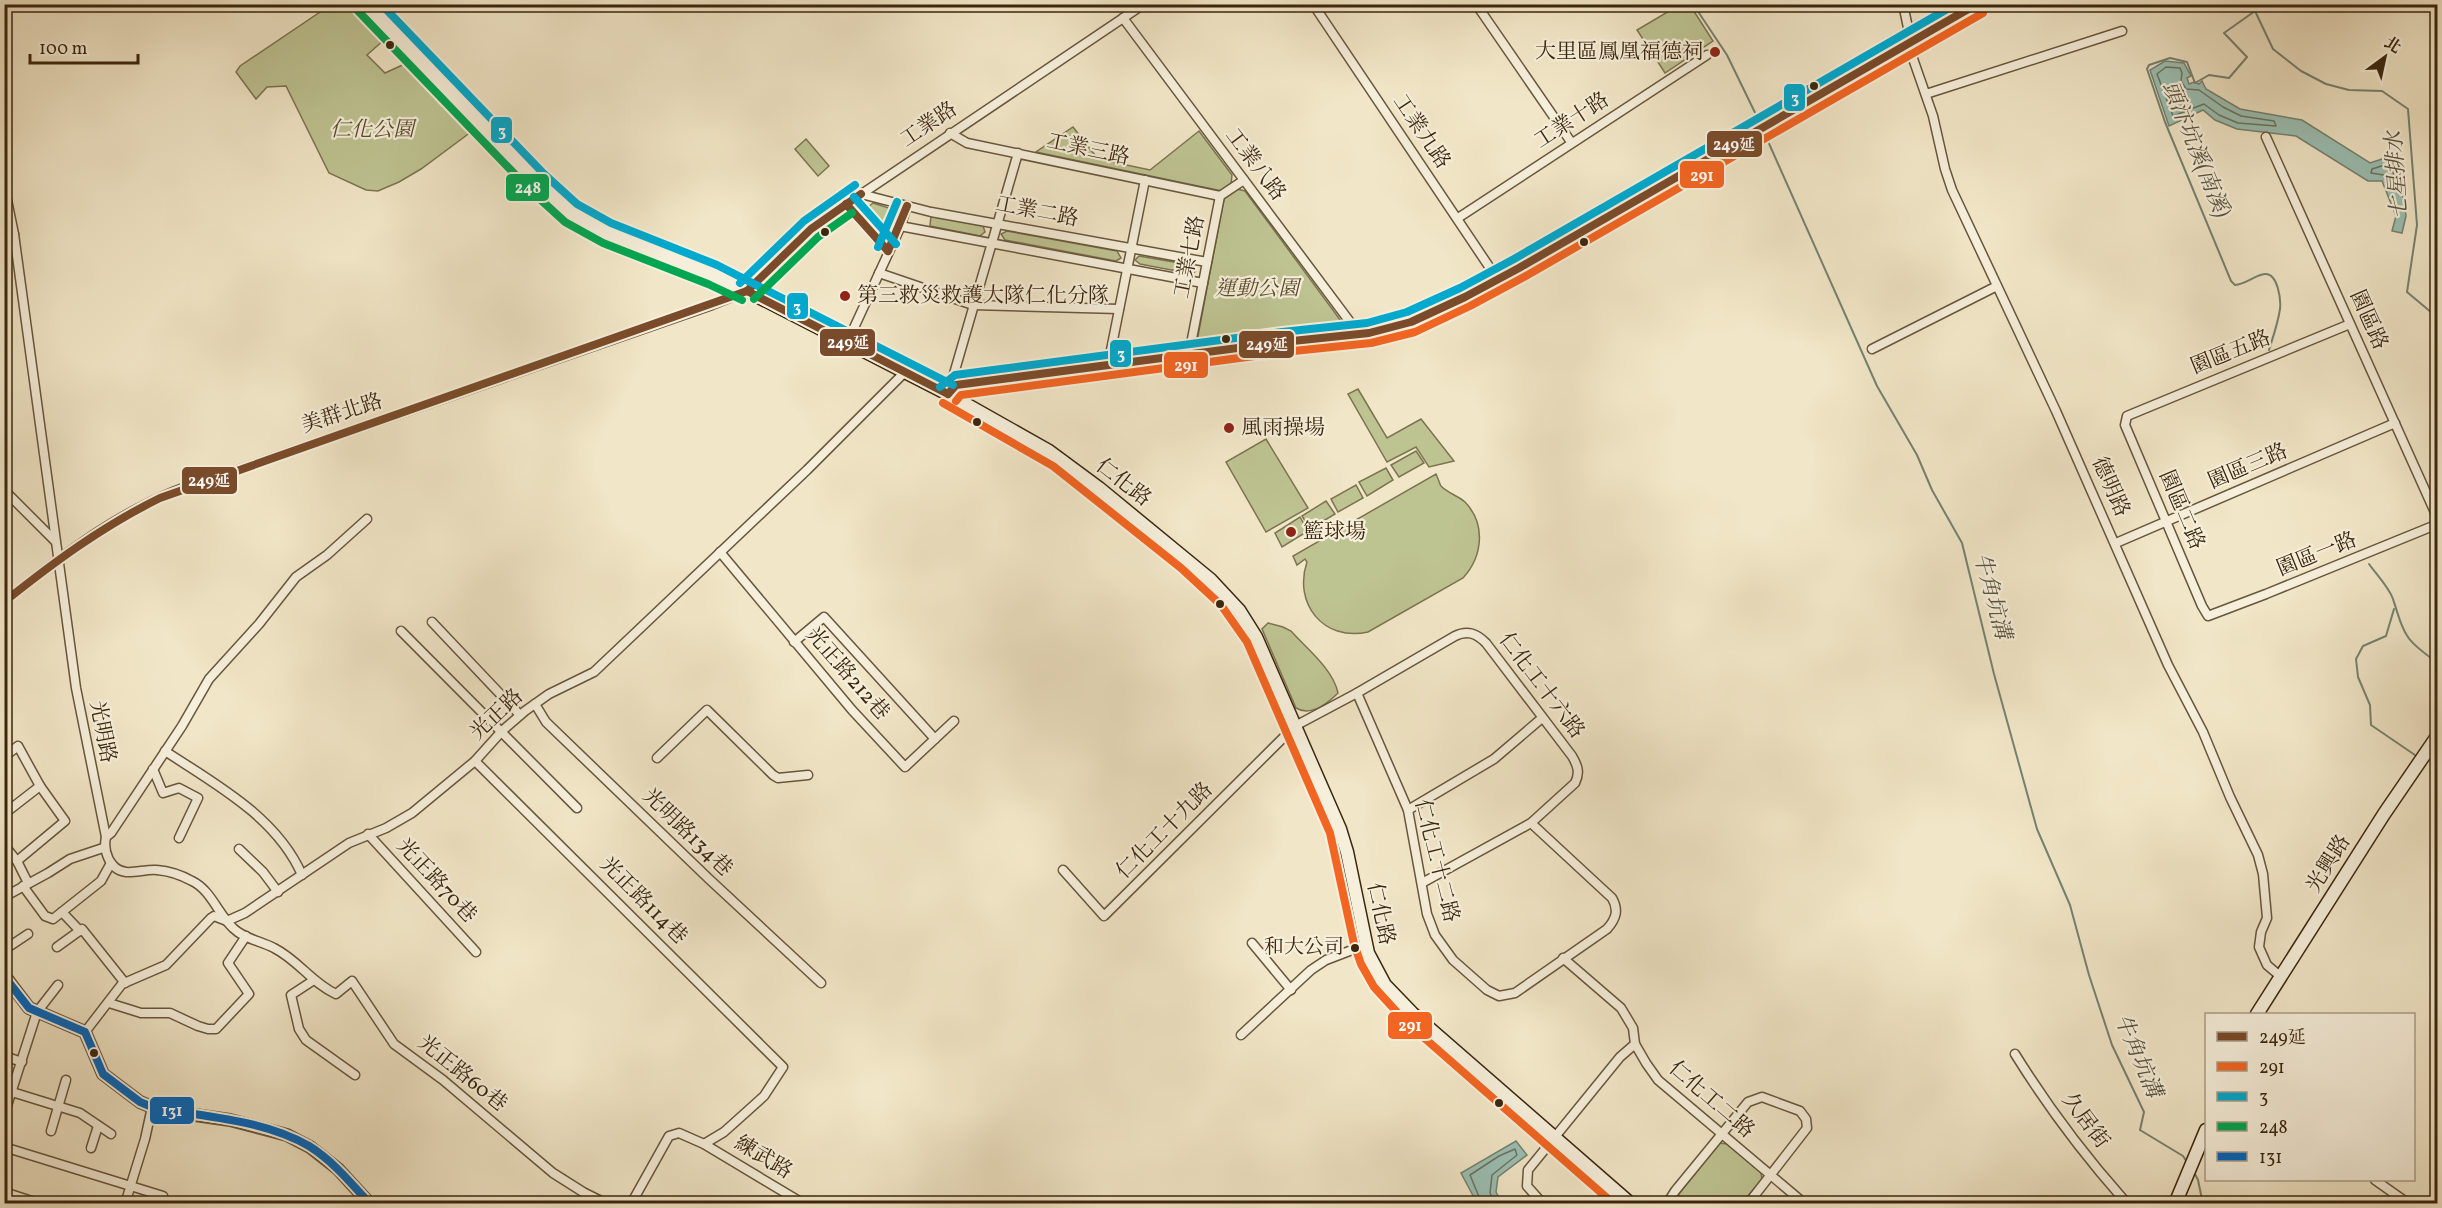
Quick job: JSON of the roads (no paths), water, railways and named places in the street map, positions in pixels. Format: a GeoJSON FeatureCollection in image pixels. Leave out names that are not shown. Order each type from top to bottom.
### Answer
{"type":"FeatureCollection","features":[{"type":"Feature","properties":{"kind":"main road","name":"仁化路"},"geometry":{"type":"LineString","coordinates":[[366,4],[537,182],[571,213],[608,233],[694,266],[747,291],[948,394],[1059,457],[1222,590],[1247,621],[1342,835],[1365,945],[1374,969],[1393,996],[1630,1203]]}},
{"type":"Feature","properties":{"kind":"main road","name":"光興路"},"geometry":{"type":"LineString","coordinates":[[2257,1013],[2384,814],[2438,735]]}},
{"type":"Feature","properties":{"kind":"main road"},"geometry":{"type":"LineString","coordinates":[[2175,1203],[2205,1132]]}},
{"type":"Feature","properties":{"kind":"street","name":"工業路"},"geometry":{"type":"LineString","coordinates":[[747,291],[811,229],[1144,4]]}},
{"type":"Feature","properties":{"kind":"street","name":"工業九路"},"geometry":{"type":"LineString","coordinates":[[1313,4],[1498,280]]}},
{"type":"Feature","properties":{"kind":"street"},"geometry":{"type":"LineString","coordinates":[[1476,4],[1571,142]]}},
{"type":"Feature","properties":{"kind":"street","name":"德明路"},"geometry":{"type":"LineString","coordinates":[[1903,4],[1911,42],[1910,50],[1926,94],[1952,190],[2116,543],[2168,665],[2203,732],[2230,797],[2258,855],[2263,874],[2267,918],[2261,932],[2259,947],[2267,965],[2280,976]]}},
{"type":"Feature","properties":{"kind":"street"},"geometry":{"type":"LineString","coordinates":[[948,394],[956,385],[1359,334],[1411,322],[1498,280],[1978,4]]}},
{"type":"Feature","properties":{"kind":"street","name":"工業八路"},"geometry":{"type":"LineString","coordinates":[[1123,18],[1359,334]]}},
{"type":"Feature","properties":{"kind":"street"},"geometry":{"type":"LineString","coordinates":[[1926,94],[2122,31]]}},
{"type":"Feature","properties":{"kind":"street","name":"工業十路"},"geometry":{"type":"LineString","coordinates":[[1458,218],[1707,54]]}},
{"type":"Feature","properties":{"kind":"street","name":"工業三路"},"geometry":{"type":"LineString","coordinates":[[950,133],[967,143],[1220,196]]}},
{"type":"Feature","properties":{"kind":"street","name":"園區路"},"geometry":{"type":"LineString","coordinates":[[2266,136],[2438,521]]}},
{"type":"Feature","properties":{"kind":"street"},"geometry":{"type":"LineString","coordinates":[[948,394],[1018,153]]}},
{"type":"Feature","properties":{"kind":"street"},"geometry":{"type":"LineString","coordinates":[[1108,365],[1144,180]]}},
{"type":"Feature","properties":{"kind":"street","name":"工業七路"},"geometry":{"type":"LineString","coordinates":[[1189,354],[1220,196],[1244,180]]}},
{"type":"Feature","properties":{"kind":"street","name":"光明路"},"geometry":{"type":"LineString","coordinates":[[4,185],[14,234],[78,699],[105,837],[104,848]]}},
{"type":"Feature","properties":{"kind":"street","name":"工業二路"},"geometry":{"type":"LineString","coordinates":[[861,194],[907,206],[1207,262]]}},
{"type":"Feature","properties":{"kind":"street"},"geometry":{"type":"LineString","coordinates":[[846,204],[888,251]]}},
{"type":"Feature","properties":{"kind":"street"},"geometry":{"type":"LineString","coordinates":[[847,343],[907,206]]}},
{"type":"Feature","properties":{"kind":"street"},"geometry":{"type":"LineString","coordinates":[[4,226],[14,234]]}},
{"type":"Feature","properties":{"kind":"street","name":"工業二路"},"geometry":{"type":"LineString","coordinates":[[900,226],[1203,283]]}},
{"type":"Feature","properties":{"kind":"street"},"geometry":{"type":"LineString","coordinates":[[879,273],[973,305],[1119,309]]}},
{"type":"Feature","properties":{"kind":"street"},"geometry":{"type":"LineString","coordinates":[[1872,349],[1997,286]]}},
{"type":"Feature","properties":{"kind":"street","name":"美群北路"},"geometry":{"type":"LineString","coordinates":[[4,602],[59,558],[128,513],[190,484],[218,477],[452,396],[747,291]]}},
{"type":"Feature","properties":{"kind":"street","name":"園區五路"},"geometry":{"type":"LineString","coordinates":[[2127,416],[2350,324]]}},
{"type":"Feature","properties":{"kind":"street","name":"光正路"},"geometry":{"type":"LineString","coordinates":[[85,1032],[120,986],[166,964],[211,918],[214,916],[227,921],[245,913],[349,843],[412,813],[476,761],[500,733],[520,715],[549,694],[594,672],[829,449],[905,372]]}},
{"type":"Feature","properties":{"kind":"street","name":"園區二路"},"geometry":{"type":"LineString","coordinates":[[2127,416],[2125,425],[2208,616]]}},
{"type":"Feature","properties":{"kind":"street","name":"園區三路"},"geometry":{"type":"LineString","coordinates":[[2116,543],[2395,423]]}},
{"type":"Feature","properties":{"kind":"street"},"geometry":{"type":"LineString","coordinates":[[4,490],[55,541]]}},
{"type":"Feature","properties":{"kind":"street"},"geometry":{"type":"LineString","coordinates":[[105,837],[111,833],[182,726],[209,680],[297,577],[327,555],[367,519]]}},
{"type":"Feature","properties":{"kind":"street","name":"園區一路"},"geometry":{"type":"LineString","coordinates":[[2208,616],[2266,594],[2438,521]]}},
{"type":"Feature","properties":{"kind":"street","name":"光正路212巷"},"geometry":{"type":"LineString","coordinates":[[720,552],[852,710],[905,767],[954,721]]}},
{"type":"Feature","properties":{"kind":"street"},"geometry":{"type":"LineString","coordinates":[[794,642],[824,617],[935,739]]}},
{"type":"Feature","properties":{"kind":"street"},"geometry":{"type":"LineString","coordinates":[[432,622],[520,715]]}},
{"type":"Feature","properties":{"kind":"street"},"geometry":{"type":"LineString","coordinates":[[401,631],[577,808]]}},
{"type":"Feature","properties":{"kind":"street","name":"仁化工十六路"},"geometry":{"type":"LineString","coordinates":[[1295,726],[1455,636],[1472,633],[1486,643],[1575,761],[1578,775],[1575,783],[1531,823],[1422,883]]}},
{"type":"Feature","properties":{"kind":"street","name":"仁化工十二路"},"geometry":{"type":"LineString","coordinates":[[1356,693],[1408,810],[1430,924],[1439,944],[1453,960],[1499,996],[1512,995],[1611,925],[1616,916],[1615,903],[1602,888],[1531,823]]}},
{"type":"Feature","properties":{"kind":"street","name":"光明路134巷"},"geometry":{"type":"LineString","coordinates":[[535,704],[546,722],[821,983]]}},
{"type":"Feature","properties":{"kind":"street"},"geometry":{"type":"LineString","coordinates":[[657,758],[707,710],[773,775],[778,778],[808,775]]}},
{"type":"Feature","properties":{"kind":"street"},"geometry":{"type":"LineString","coordinates":[[1408,810],[1494,759],[1542,718]]}},
{"type":"Feature","properties":{"kind":"street","name":"仁化工十九路"},"geometry":{"type":"LineString","coordinates":[[1063,870],[1104,916],[1295,726]]}},
{"type":"Feature","properties":{"kind":"street"},"geometry":{"type":"LineString","coordinates":[[4,757],[18,746],[40,786],[65,821],[17,861]]}},
{"type":"Feature","properties":{"kind":"street"},"geometry":{"type":"LineString","coordinates":[[165,750],[218,786],[264,822],[282,840],[302,875]]}},
{"type":"Feature","properties":{"kind":"street","name":"光正路114巷"},"geometry":{"type":"LineString","coordinates":[[476,761],[783,1067]]}},
{"type":"Feature","properties":{"kind":"street"},"geometry":{"type":"LineString","coordinates":[[153,769],[163,793],[179,788],[198,798],[179,838]]}},
{"type":"Feature","properties":{"kind":"street"},"geometry":{"type":"LineString","coordinates":[[4,814],[40,786]]}},
{"type":"Feature","properties":{"kind":"street","name":"光正路70巷"},"geometry":{"type":"LineString","coordinates":[[368,834],[476,952]]}},
{"type":"Feature","properties":{"kind":"street"},"geometry":{"type":"LineString","coordinates":[[4,845],[17,861],[26,885],[45,916],[53,919],[101,881],[111,863],[104,848],[70,859],[26,885],[4,897]]}},
{"type":"Feature","properties":{"kind":"street"},"geometry":{"type":"LineString","coordinates":[[239,849],[263,872],[278,892]]}},
{"type":"Feature","properties":{"kind":"street","name":"光正路60巷"},"geometry":{"type":"LineString","coordinates":[[111,863],[125,872],[159,870],[180,875],[202,887],[232,927],[274,948],[300,965],[321,987],[336,994],[352,981],[394,1044],[443,1080],[553,1173],[583,1192],[607,1203]]}},
{"type":"Feature","properties":{"kind":"street"},"geometry":{"type":"LineString","coordinates":[[62,912],[80,931],[82,929],[125,983]]}},
{"type":"Feature","properties":{"kind":"street"},"geometry":{"type":"LineString","coordinates":[[57,947],[80,931]]}},
{"type":"Feature","properties":{"kind":"street"},"geometry":{"type":"LineString","coordinates":[[4,950],[28,934]]}},
{"type":"Feature","properties":{"kind":"street"},"geometry":{"type":"LineString","coordinates":[[109,1003],[141,1013],[170,1013],[198,1026],[216,1029],[249,994],[228,963],[246,936]]}},
{"type":"Feature","properties":{"kind":"street"},"geometry":{"type":"LineString","coordinates":[[1252,943],[1291,990]]}},
{"type":"Feature","properties":{"kind":"street"},"geometry":{"type":"LineString","coordinates":[[1241,1035],[1311,970],[1326,960],[1365,945]]}},
{"type":"Feature","properties":{"kind":"street","name":"仁化工二路"},"geometry":{"type":"LineString","coordinates":[[1563,958],[1622,1008],[1633,1028],[1635,1044],[1652,1074],[1805,1203]]}},
{"type":"Feature","properties":{"kind":"street"},"geometry":{"type":"LineString","coordinates":[[4,975],[29,1008],[85,1032],[103,1074],[140,1102],[152,1107],[230,1120],[287,1135],[310,1147],[338,1169],[370,1203]]}},
{"type":"Feature","properties":{"kind":"street"},"geometry":{"type":"LineString","coordinates":[[314,980],[291,995],[299,1029],[306,1040],[355,1075]]}},
{"type":"Feature","properties":{"kind":"street"},"geometry":{"type":"LineString","coordinates":[[4,1115],[38,1012],[54,985]]}},
{"type":"Feature","properties":{"kind":"street"},"geometry":{"type":"LineString","coordinates":[[1542,1203],[1529,1190],[1526,1177],[1533,1163],[1620,1057],[1635,1044]]}},
{"type":"Feature","properties":{"kind":"street","name":"久居街"},"geometry":{"type":"LineString","coordinates":[[2015,1054],[2088,1156],[2124,1200],[2131,1203]]}},
{"type":"Feature","properties":{"kind":"street"},"geometry":{"type":"LineString","coordinates":[[4,1056],[22,1062]]}},
{"type":"Feature","properties":{"kind":"street","name":"練武路"},"geometry":{"type":"LineString","coordinates":[[704,1144],[724,1132],[764,1096],[783,1067]]}},
{"type":"Feature","properties":{"kind":"street"},"geometry":{"type":"LineString","coordinates":[[51,1131],[66,1080]]}},
{"type":"Feature","properties":{"kind":"street"},"geometry":{"type":"LineString","coordinates":[[12,1092],[80,1113],[111,1134]]}},
{"type":"Feature","properties":{"kind":"street"},"geometry":{"type":"LineString","coordinates":[[1670,1203],[1675,1191],[1721,1134],[1748,1102],[1758,1097],[1800,1111],[1806,1119],[1807,1128],[1748,1203]]}},
{"type":"Feature","properties":{"kind":"street"},"geometry":{"type":"LineString","coordinates":[[125,1203],[145,1139],[152,1107]]}},
{"type":"Feature","properties":{"kind":"street"},"geometry":{"type":"LineString","coordinates":[[91,1148],[98,1126]]}},
{"type":"Feature","properties":{"kind":"street","name":"練武路"},"geometry":{"type":"LineString","coordinates":[[631,1203],[669,1136],[679,1133],[704,1144],[804,1203]]}},
{"type":"Feature","properties":{"kind":"street"},"geometry":{"type":"LineString","coordinates":[[4,1147],[163,1196]]}},
{"type":"Feature","properties":{"kind":"street"},"geometry":{"type":"LineString","coordinates":[[2378,1181],[2409,1203]]}},
{"type":"Feature","properties":{"kind":"street"},"geometry":{"type":"LineString","coordinates":[[4,1192],[41,1203]]}},
{"type":"Feature","properties":{"kind":"water"},"geometry":{"type":"Polygon","coordinates":[[[2165,61],[2184,63],[2191,76],[2187,78],[2189,84],[2194,82],[2199,84],[2202,81],[2206,89],[2240,109],[2302,120],[2370,163],[2397,154],[2406,216],[2402,233],[2392,231],[2396,216],[2382,181],[2368,181],[2296,136],[2237,129],[2215,120],[2203,110],[2169,126],[2150,70],[2165,61]]]}},
{"type":"Feature","properties":{"kind":"water"},"geometry":{"type":"Polygon","coordinates":[[[1516,1141],[1527,1155],[1498,1177],[1496,1192],[1502,1203],[1477,1203],[1461,1173],[1516,1141]]]}},
{"type":"Feature","properties":{"kind":"waterway","name":"牛角坑溝"},"geometry":{"type":"LineString","coordinates":[[1693,4],[1727,55],[1761,125]]}},
{"type":"Feature","properties":{"kind":"waterway","name":"七星排水"},"geometry":{"type":"LineString","coordinates":[[2256,4],[2255,11],[2273,49],[2301,71],[2326,84],[2349,90],[2382,91],[2408,109],[2417,225],[2407,292],[2438,318]]}},
{"type":"Feature","properties":{"kind":"waterway","name":"頭汴坑溪(南溪)"},"geometry":{"type":"LineString","coordinates":[[2255,11],[2224,33],[2247,57],[2229,78],[2209,75],[2195,83],[2187,62],[2170,58],[2149,65],[2147,69],[2165,122],[2231,281],[2235,285],[2265,274],[2276,282],[2280,309],[2269,350]]}},
{"type":"Feature","properties":{"kind":"waterway","name":"牛角坑溝"},"geometry":{"type":"LineString","coordinates":[[1763,130],[1877,386],[1917,455],[1932,490],[1962,543],[1994,674],[2037,829],[2070,905],[2089,975],[2112,1045],[2144,1112],[2140,1130],[2183,1156],[2187,1162]]}},
{"type":"Feature","properties":{"kind":"waterway","name":"頭汴坑溪(南溪)"},"geometry":{"type":"LineString","coordinates":[[2369,564],[2391,594],[2400,622],[2412,643],[2438,663]]}},
{"type":"Feature","properties":{"kind":"waterway","name":"頭汴坑溪(南溪)"},"geometry":{"type":"LineString","coordinates":[[2394,609],[2386,636],[2363,646],[2356,659],[2358,677],[2370,705],[2371,725],[2415,755]]}},
{"type":"Feature","properties":{"kind":"waterway","name":"牛角坑溝"},"geometry":{"type":"LineString","coordinates":[[2194,1172],[2203,1204]]}},
{"type":"Feature","properties":{"kind":"place","name":"大里區鳳凰福德祠"},"geometry":{"type":"Point","coordinates":[1715,52]}},
{"type":"Feature","properties":{"kind":"place","name":"第三救災救護大隊仁化分隊"},"geometry":{"type":"Point","coordinates":[845,296]}},
{"type":"Feature","properties":{"kind":"place","name":"風雨操場"},"geometry":{"type":"Point","coordinates":[1229,428]}},
{"type":"Feature","properties":{"kind":"place","name":"籃球場"},"geometry":{"type":"Point","coordinates":[1291,532]}},
{"type":"Feature","properties":{"kind":"place","name":"和大公司"},"geometry":{"type":"Point","coordinates":[1355,948]}},
{"type":"Feature","properties":{"kind":"park label","name":"仁化公園"},"geometry":{"type":"Point","coordinates":[372,130]}},
{"type":"Feature","properties":{"kind":"park label","name":"運動公園"},"geometry":{"type":"Point","coordinates":[1257,289]}}]}
